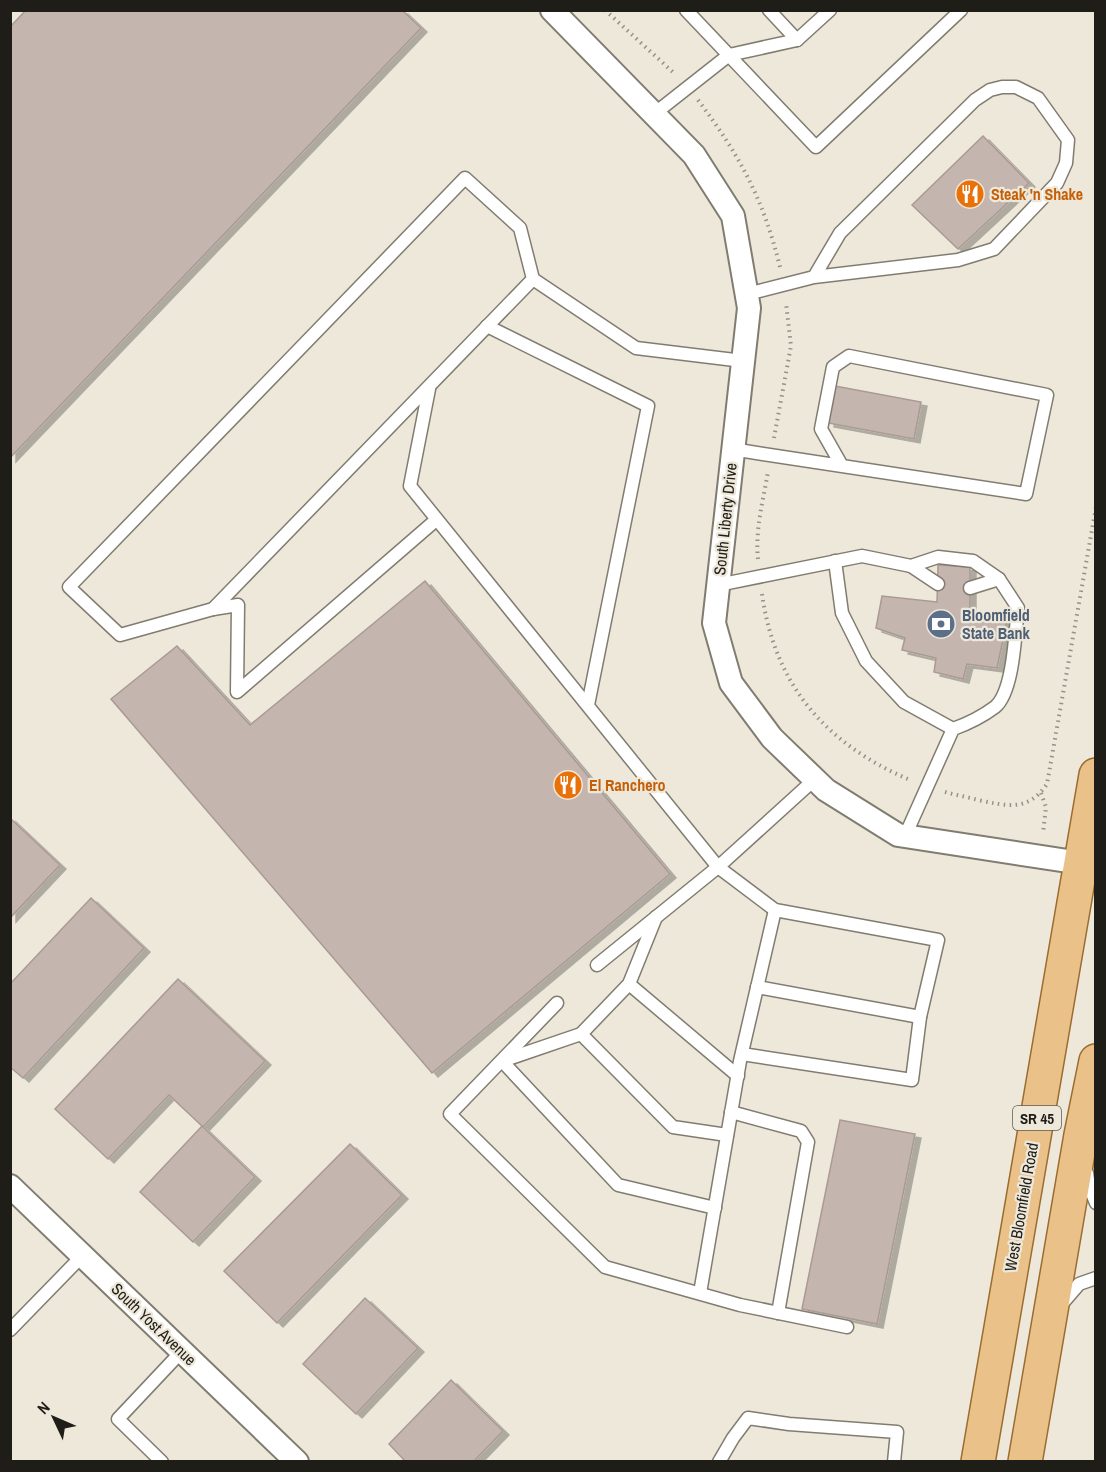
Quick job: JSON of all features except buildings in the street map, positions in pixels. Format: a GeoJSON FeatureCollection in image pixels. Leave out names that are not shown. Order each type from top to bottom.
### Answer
{"type":"FeatureCollection","features":[{"type":"Feature","properties":{"kind":"main road","name":"West Bloomfield Road"},"geometry":{"type":"LineString","coordinates":[[978,1461],[1088,864],[1095,775]]}},
{"type":"Feature","properties":{"kind":"main road","name":"SR 45"},"geometry":{"type":"LineString","coordinates":[[1025,1461],[1095,1061]]}},
{"type":"Feature","properties":{"kind":"street","name":"South Liberty Drive"},"geometry":{"type":"LineString","coordinates":[[552,10],[694,155],[733,216],[749,308],[714,622],[731,683],[772,738],[826,790],[898,835],[1088,864]]}},
{"type":"Feature","properties":{"kind":"street","name":"South Yost Avenue"},"geometry":{"type":"LineString","coordinates":[[10,1186],[297,1461]]}},
{"type":"Feature","properties":{"kind":"lane"},"geometry":{"type":"LineString","coordinates":[[686,10],[816,147],[961,10]]}},
{"type":"Feature","properties":{"kind":"lane"},"geometry":{"type":"LineString","coordinates":[[769,10],[797,40]]}},
{"type":"Feature","properties":{"kind":"lane"},"geometry":{"type":"LineString","coordinates":[[654,114],[729,55],[797,40],[830,10]]}},
{"type":"Feature","properties":{"kind":"lane"},"geometry":{"type":"LineString","coordinates":[[747,294],[814,278],[958,260],[994,249],[1057,183],[1066,164],[1068,140],[1038,98],[1016,87],[990,90],[975,100],[840,233],[814,278]]}},
{"type":"Feature","properties":{"kind":"lane"},"geometry":{"type":"LineString","coordinates":[[436,519],[237,692],[238,605],[213,609],[120,635],[69,587],[465,178],[520,228],[533,279],[636,348],[743,361]]}},
{"type":"Feature","properties":{"kind":"lane"},"geometry":{"type":"LineString","coordinates":[[213,609],[533,279]]}},
{"type":"Feature","properties":{"kind":"lane"},"geometry":{"type":"LineString","coordinates":[[487,326],[648,406],[588,705]]}},
{"type":"Feature","properties":{"kind":"lane"},"geometry":{"type":"LineString","coordinates":[[732,450],[1026,494],[1047,395],[849,356],[833,367],[821,429],[842,466]]}},
{"type":"Feature","properties":{"kind":"lane"},"geometry":{"type":"LineString","coordinates":[[430,387],[410,486],[718,867],[775,910],[938,940],[920,1017],[912,1080],[742,1054]]}},
{"type":"Feature","properties":{"kind":"lane"},"geometry":{"type":"LineString","coordinates":[[718,585],[862,556],[911,566],[938,584]]}},
{"type":"Feature","properties":{"kind":"lane"},"geometry":{"type":"LineString","coordinates":[[905,836],[953,729],[966,724],[996,705],[1010,679],[1018,608],[999,579],[973,561],[938,557],[911,566]]}},
{"type":"Feature","properties":{"kind":"lane"},"geometry":{"type":"LineString","coordinates":[[835,561],[842,613],[866,661],[904,702],[953,729]]}},
{"type":"Feature","properties":{"kind":"lane"},"geometry":{"type":"LineString","coordinates":[[970,588],[999,579]]}},
{"type":"Feature","properties":{"kind":"lane"},"geometry":{"type":"LineString","coordinates":[[597,965],[718,867],[815,779]]}},
{"type":"Feature","properties":{"kind":"lane"},"geometry":{"type":"LineString","coordinates":[[700,1293],[742,1054],[775,910]]}},
{"type":"Feature","properties":{"kind":"lane"},"geometry":{"type":"LineString","coordinates":[[502,1061],[581,1034],[629,984],[656,917]]}},
{"type":"Feature","properties":{"kind":"lane"},"geometry":{"type":"LineString","coordinates":[[629,984],[738,1076]]}},
{"type":"Feature","properties":{"kind":"lane"},"geometry":{"type":"LineString","coordinates":[[757,987],[920,1017]]}},
{"type":"Feature","properties":{"kind":"lane"},"geometry":{"type":"LineString","coordinates":[[557,1003],[450,1114],[606,1267],[740,1305],[847,1327]]}},
{"type":"Feature","properties":{"kind":"lane"},"geometry":{"type":"LineString","coordinates":[[581,1034],[673,1127],[727,1135]]}},
{"type":"Feature","properties":{"kind":"lane"},"geometry":{"type":"LineString","coordinates":[[502,1061],[618,1185],[715,1208]]}},
{"type":"Feature","properties":{"kind":"lane"},"geometry":{"type":"LineString","coordinates":[[731,1112],[801,1131],[808,1142],[778,1313]]}},
{"type":"Feature","properties":{"kind":"lane"},"geometry":{"type":"LineString","coordinates":[[1081,1135],[1089,1186],[1095,1203]]}},
{"type":"Feature","properties":{"kind":"lane"},"geometry":{"type":"LineString","coordinates":[[10,1330],[83,1256]]}},
{"type":"Feature","properties":{"kind":"lane"},"geometry":{"type":"LineString","coordinates":[[1048,1321],[1079,1284],[1095,1278]]}},
{"type":"Feature","properties":{"kind":"lane"},"geometry":{"type":"LineString","coordinates":[[162,1461],[118,1419],[183,1351]]}},
{"type":"Feature","properties":{"kind":"lane"},"geometry":{"type":"LineString","coordinates":[[719,1461],[748,1419],[897,1432],[894,1461]]}},
{"type":"Feature","properties":{"kind":"path"},"geometry":{"type":"LineString","coordinates":[[1041,856],[1046,807],[1041,793],[1047,784],[1095,507]]}},
{"type":"Feature","properties":{"kind":"place","name":"Steak 'n Shake"},"geometry":{"type":"Point","coordinates":[970,194]}},
{"type":"Feature","properties":{"kind":"place","name":"Bloomfield State Bank"},"geometry":{"type":"Point","coordinates":[941,624]}},
{"type":"Feature","properties":{"kind":"place","name":"El Ranchero"},"geometry":{"type":"Point","coordinates":[568,785]}}]}
